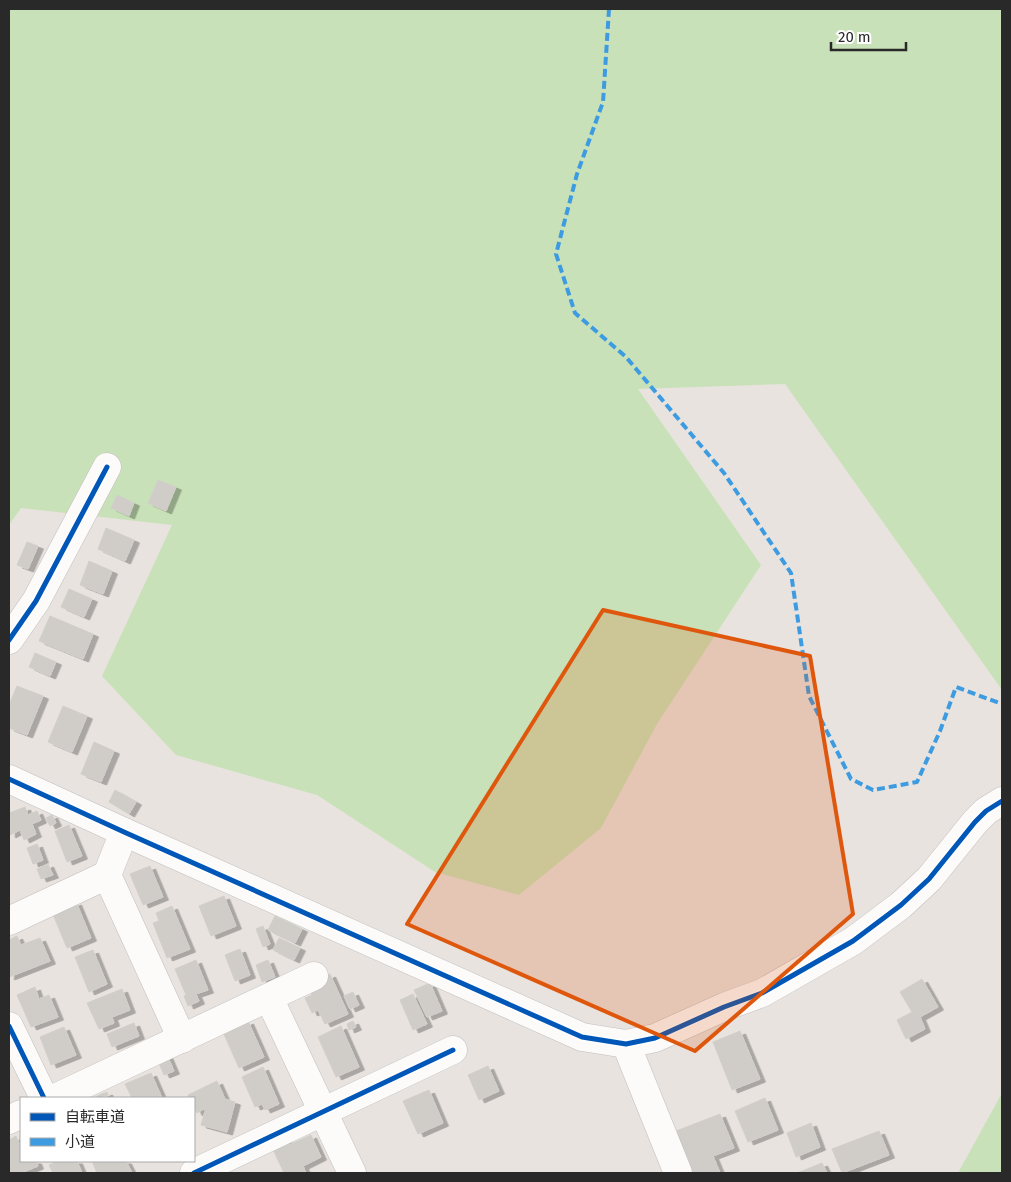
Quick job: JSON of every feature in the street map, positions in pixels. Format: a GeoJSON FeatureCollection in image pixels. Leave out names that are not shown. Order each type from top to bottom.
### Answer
{"type":"FeatureCollection","features":[{"type":"Feature","properties":{"kind":"street"},"geometry":{"type":"LineString","coordinates":[[9,640],[36,601],[106,467]]}},
{"type":"Feature","properties":{"kind":"street"},"geometry":{"type":"LineString","coordinates":[[9,779],[582,1036],[626,1044],[655,1038],[762,992],[853,941],[901,905],[929,879],[975,822],[986,811],[1002,801]]}},
{"type":"Feature","properties":{"kind":"street"},"geometry":{"type":"LineString","coordinates":[[9,921],[107,875],[124,832]]}},
{"type":"Feature","properties":{"kind":"street"},"geometry":{"type":"LineString","coordinates":[[107,875],[182,1039]]}},
{"type":"Feature","properties":{"kind":"street"},"geometry":{"type":"LineString","coordinates":[[57,1097],[314,976]]}},
{"type":"Feature","properties":{"kind":"street"},"geometry":{"type":"LineString","coordinates":[[269,998],[352,1173]]}},
{"type":"Feature","properties":{"kind":"street"},"geometry":{"type":"LineString","coordinates":[[9,1026],[44,1097]]}},
{"type":"Feature","properties":{"kind":"street"},"geometry":{"type":"LineString","coordinates":[[626,1044],[678,1173]]}},
{"type":"Feature","properties":{"kind":"street"},"geometry":{"type":"LineString","coordinates":[[194,1173],[453,1050]]}},
{"type":"Feature","properties":{"kind":"highlighted area"},"geometry":{"type":"Polygon","coordinates":[[[603,610],[810,656],[853,914],[695,1051],[407,924],[603,610]]]}},
{"type":"Feature","properties":{"kind":"green space"},"geometry":{"type":"Polygon","coordinates":[[[9,9],[1002,9],[1002,690],[785,384],[638,389],[761,565],[657,724],[601,828],[519,895],[435,872],[317,795],[176,755],[102,676],[172,525],[21,508],[9,525],[9,9]]]}},
{"type":"Feature","properties":{"kind":"green space"},"geometry":{"type":"Polygon","coordinates":[[[1002,1093],[1002,1173],[958,1173],[1002,1093]]]}},
{"type":"Feature","properties":{"kind":"building"},"geometry":{"type":"Polygon","coordinates":[[[158,480],[176,487],[166,511],[148,503],[158,480]]]}},
{"type":"Feature","properties":{"kind":"building"},"geometry":{"type":"Polygon","coordinates":[[[117,495],[134,503],[129,516],[111,508],[117,495]]]}},
{"type":"Feature","properties":{"kind":"building"},"geometry":{"type":"Polygon","coordinates":[[[106,528],[134,540],[125,561],[98,549],[106,528]]]}},
{"type":"Feature","properties":{"kind":"building"},"geometry":{"type":"Polygon","coordinates":[[[27,542],[38,546],[28,569],[17,565],[27,542]]]}},
{"type":"Feature","properties":{"kind":"building"},"geometry":{"type":"Polygon","coordinates":[[[89,561],[112,571],[103,594],[80,585],[89,561]]]}},
{"type":"Feature","properties":{"kind":"building"},"geometry":{"type":"Polygon","coordinates":[[[69,589],[92,599],[84,617],[61,607],[69,589]]]}},
{"type":"Feature","properties":{"kind":"building"},"geometry":{"type":"Polygon","coordinates":[[[50,616],[93,634],[83,659],[39,641],[50,616]]]}},
{"type":"Feature","properties":{"kind":"building"},"geometry":{"type":"Polygon","coordinates":[[[35,653],[56,662],[50,676],[29,667],[35,653]]]}},
{"type":"Feature","properties":{"kind":"building"},"geometry":{"type":"Polygon","coordinates":[[[17,686],[43,696],[27,735],[9,728],[9,705],[17,686]]]}},
{"type":"Feature","properties":{"kind":"building"},"geometry":{"type":"Polygon","coordinates":[[[63,706],[87,716],[72,752],[48,742],[63,706]]]}},
{"type":"Feature","properties":{"kind":"building"},"geometry":{"type":"Polygon","coordinates":[[[94,742],[114,751],[101,782],[81,774],[94,742]]]}},
{"type":"Feature","properties":{"kind":"building"},"geometry":{"type":"Polygon","coordinates":[[[115,790],[136,802],[129,814],[109,802],[115,790]]]}},
{"type":"Feature","properties":{"kind":"building"},"geometry":{"type":"Polygon","coordinates":[[[25,807],[28,815],[37,811],[41,820],[32,824],[36,834],[24,840],[20,830],[10,835],[9,813],[25,807]]]}},
{"type":"Feature","properties":{"kind":"building"},"geometry":{"type":"Polygon","coordinates":[[[52,815],[56,823],[50,826],[46,818],[52,815]]]}},
{"type":"Feature","properties":{"kind":"building"},"geometry":{"type":"Polygon","coordinates":[[[69,825],[82,856],[67,862],[55,831],[69,825]]]}},
{"type":"Feature","properties":{"kind":"building"},"geometry":{"type":"Polygon","coordinates":[[[37,844],[43,860],[33,864],[27,848],[37,844]]]}},
{"type":"Feature","properties":{"kind":"building"},"geometry":{"type":"Polygon","coordinates":[[[48,864],[53,875],[41,879],[37,869],[48,864]]]}},
{"type":"Feature","properties":{"kind":"building"},"geometry":{"type":"Polygon","coordinates":[[[150,866],[163,897],[143,905],[130,874],[150,866]]]}},
{"type":"Feature","properties":{"kind":"building"},"geometry":{"type":"Polygon","coordinates":[[[224,896],[236,926],[211,936],[199,906],[224,896]]]}},
{"type":"Feature","properties":{"kind":"building"},"geometry":{"type":"Polygon","coordinates":[[[76,902],[91,938],[67,948],[52,912],[76,902]]]}},
{"type":"Feature","properties":{"kind":"building"},"geometry":{"type":"Polygon","coordinates":[[[172,906],[190,949],[167,958],[153,923],[159,921],[156,913],[172,906]]]}},
{"type":"Feature","properties":{"kind":"building"},"geometry":{"type":"Polygon","coordinates":[[[275,916],[302,929],[295,943],[268,930],[275,916]]]}},
{"type":"Feature","properties":{"kind":"building"},"geometry":{"type":"Polygon","coordinates":[[[263,926],[270,944],[263,947],[256,929],[263,926]]]}},
{"type":"Feature","properties":{"kind":"building"},"geometry":{"type":"Polygon","coordinates":[[[17,936],[21,945],[40,938],[50,961],[9,977],[9,940],[17,936]]]}},
{"type":"Feature","properties":{"kind":"building"},"geometry":{"type":"Polygon","coordinates":[[[279,938],[300,948],[294,960],[273,950],[279,938]]]}},
{"type":"Feature","properties":{"kind":"building"},"geometry":{"type":"Polygon","coordinates":[[[240,949],[250,975],[235,981],[225,955],[240,949]]]}},
{"type":"Feature","properties":{"kind":"building"},"geometry":{"type":"Polygon","coordinates":[[[93,950],[107,984],[89,992],[75,957],[93,950]]]}},
{"type":"Feature","properties":{"kind":"building"},"geometry":{"type":"Polygon","coordinates":[[[196,960],[208,990],[196,994],[199,1001],[188,1006],[184,996],[186,995],[175,969],[196,960]]]}},
{"type":"Feature","properties":{"kind":"building"},"geometry":{"type":"Polygon","coordinates":[[[268,960],[275,977],[262,982],[256,965],[268,960]]]}},
{"type":"Feature","properties":{"kind":"building"},"geometry":{"type":"Polygon","coordinates":[[[330,974],[348,1014],[325,1024],[318,1010],[312,1013],[305,998],[312,995],[307,985],[330,974]]]}},
{"type":"Feature","properties":{"kind":"building"},"geometry":{"type":"Polygon","coordinates":[[[922,979],[938,1007],[920,1017],[925,1029],[906,1039],[897,1020],[912,1012],[900,992],[922,979]]]}},
{"type":"Feature","properties":{"kind":"building"},"geometry":{"type":"Polygon","coordinates":[[[430,983],[442,1011],[427,1017],[414,990],[430,983]]]}},
{"type":"Feature","properties":{"kind":"building"},"geometry":{"type":"Polygon","coordinates":[[[35,987],[39,999],[49,995],[58,1017],[31,1027],[17,995],[35,987]]]}},
{"type":"Feature","properties":{"kind":"building"},"geometry":{"type":"Polygon","coordinates":[[[122,989],[130,1010],[112,1017],[114,1023],[99,1029],[87,1003],[122,989]]]}},
{"type":"Feature","properties":{"kind":"building"},"geometry":{"type":"Polygon","coordinates":[[[353,992],[359,1005],[350,1009],[344,996],[353,992]]]}},
{"type":"Feature","properties":{"kind":"building"},"geometry":{"type":"Polygon","coordinates":[[[413,994],[427,1024],[413,1030],[400,1000],[413,994]]]}},
{"type":"Feature","properties":{"kind":"building"},"geometry":{"type":"Polygon","coordinates":[[[248,1021],[264,1057],[239,1068],[223,1032],[248,1021]]]}},
{"type":"Feature","properties":{"kind":"building"},"geometry":{"type":"Polygon","coordinates":[[[353,1021],[356,1027],[349,1030],[347,1024],[353,1021]]]}},
{"type":"Feature","properties":{"kind":"building"},"geometry":{"type":"Polygon","coordinates":[[[134,1023],[139,1036],[112,1047],[107,1034],[134,1023]]]}},
{"type":"Feature","properties":{"kind":"building"},"geometry":{"type":"Polygon","coordinates":[[[341,1026],[359,1067],[336,1077],[318,1037],[341,1026]]]}},
{"type":"Feature","properties":{"kind":"building"},"geometry":{"type":"Polygon","coordinates":[[[64,1027],[76,1055],[51,1065],[40,1037],[64,1027]]]}},
{"type":"Feature","properties":{"kind":"building"},"geometry":{"type":"Polygon","coordinates":[[[740,1031],[760,1079],[732,1090],[713,1042],[740,1031]]]}},
{"type":"Feature","properties":{"kind":"building"},"geometry":{"type":"Polygon","coordinates":[[[167,1055],[174,1071],[164,1075],[157,1059],[167,1055]]]}},
{"type":"Feature","properties":{"kind":"building"},"geometry":{"type":"Polygon","coordinates":[[[488,1066],[499,1091],[479,1100],[468,1075],[488,1066]]]}},
{"type":"Feature","properties":{"kind":"building"},"geometry":{"type":"Polygon","coordinates":[[[263,1067],[279,1104],[265,1110],[262,1104],[255,1107],[242,1077],[263,1067]]]}},
{"type":"Feature","properties":{"kind":"building"},"geometry":{"type":"Polygon","coordinates":[[[151,1073],[162,1097],[132,1097],[125,1084],[151,1073]]]}},
{"type":"Feature","properties":{"kind":"building"},"geometry":{"type":"Polygon","coordinates":[[[217,1081],[225,1099],[235,1102],[227,1132],[201,1125],[206,1108],[197,1113],[195,1097],[189,1097],[188,1095],[217,1081]]]}},
{"type":"Feature","properties":{"kind":"building"},"geometry":{"type":"Polygon","coordinates":[[[429,1090],[443,1123],[418,1134],[403,1101],[429,1090]]]}},
{"type":"Feature","properties":{"kind":"building"},"geometry":{"type":"Polygon","coordinates":[[[107,1092],[108,1095],[101,1097],[97,1096],[107,1092]]]}},
{"type":"Feature","properties":{"kind":"building"},"geometry":{"type":"Polygon","coordinates":[[[765,1098],[778,1130],[748,1142],[735,1111],[765,1098]]]}},
{"type":"Feature","properties":{"kind":"building"},"geometry":{"type":"Polygon","coordinates":[[[720,1114],[734,1148],[713,1156],[720,1173],[693,1173],[676,1131],[720,1114]]]}},
{"type":"Feature","properties":{"kind":"building"},"geometry":{"type":"Polygon","coordinates":[[[811,1123],[820,1147],[796,1157],[787,1133],[811,1123]]]}},
{"type":"Feature","properties":{"kind":"building"},"geometry":{"type":"Polygon","coordinates":[[[879,1131],[889,1155],[842,1173],[832,1149],[879,1131]]]}},
{"type":"Feature","properties":{"kind":"building"},"geometry":{"type":"Polygon","coordinates":[[[311,1135],[321,1157],[303,1166],[306,1173],[284,1173],[270,1143],[285,1136],[289,1145],[311,1135]]]}},
{"type":"Feature","properties":{"kind":"building"},"geometry":{"type":"Polygon","coordinates":[[[16,1136],[20,1146],[20,1162],[36,1162],[38,1166],[21,1173],[9,1173],[9,1140],[16,1136]]]}},
{"type":"Feature","properties":{"kind":"building"},"geometry":{"type":"Polygon","coordinates":[[[56,1162],[77,1162],[82,1173],[53,1173],[49,1165],[56,1162]]]}},
{"type":"Feature","properties":{"kind":"building"},"geometry":{"type":"Polygon","coordinates":[[[92,1162],[126,1162],[132,1173],[108,1172],[97,1173],[92,1162]]]}},
{"type":"Feature","properties":{"kind":"building"},"geometry":{"type":"Polygon","coordinates":[[[822,1163],[827,1173],[797,1173],[822,1163]]]}},
{"type":"Feature","properties":{"kind":"marked path"},"geometry":{"type":"LineString","coordinates":[[609,9],[603,102],[577,174],[556,254],[575,313],[626,357],[724,473],[791,573],[809,696],[851,779],[873,790],[917,782],[940,731],[956,687],[1002,704]]}},
{"type":"Feature","properties":{"kind":"cycle path"},"geometry":{"type":"LineString","coordinates":[[9,640],[36,601],[107,467]]}},
{"type":"Feature","properties":{"kind":"cycle path"},"geometry":{"type":"LineString","coordinates":[[9,779],[582,1037],[626,1044],[655,1038],[724,1007],[762,993],[853,941],[901,905],[929,879],[975,822],[986,811],[1002,801]]}},
{"type":"Feature","properties":{"kind":"cycle path"},"geometry":{"type":"LineString","coordinates":[[9,1026],[44,1097]]}},
{"type":"Feature","properties":{"kind":"cycle path"},"geometry":{"type":"LineString","coordinates":[[194,1173],[453,1050]]}}]}
